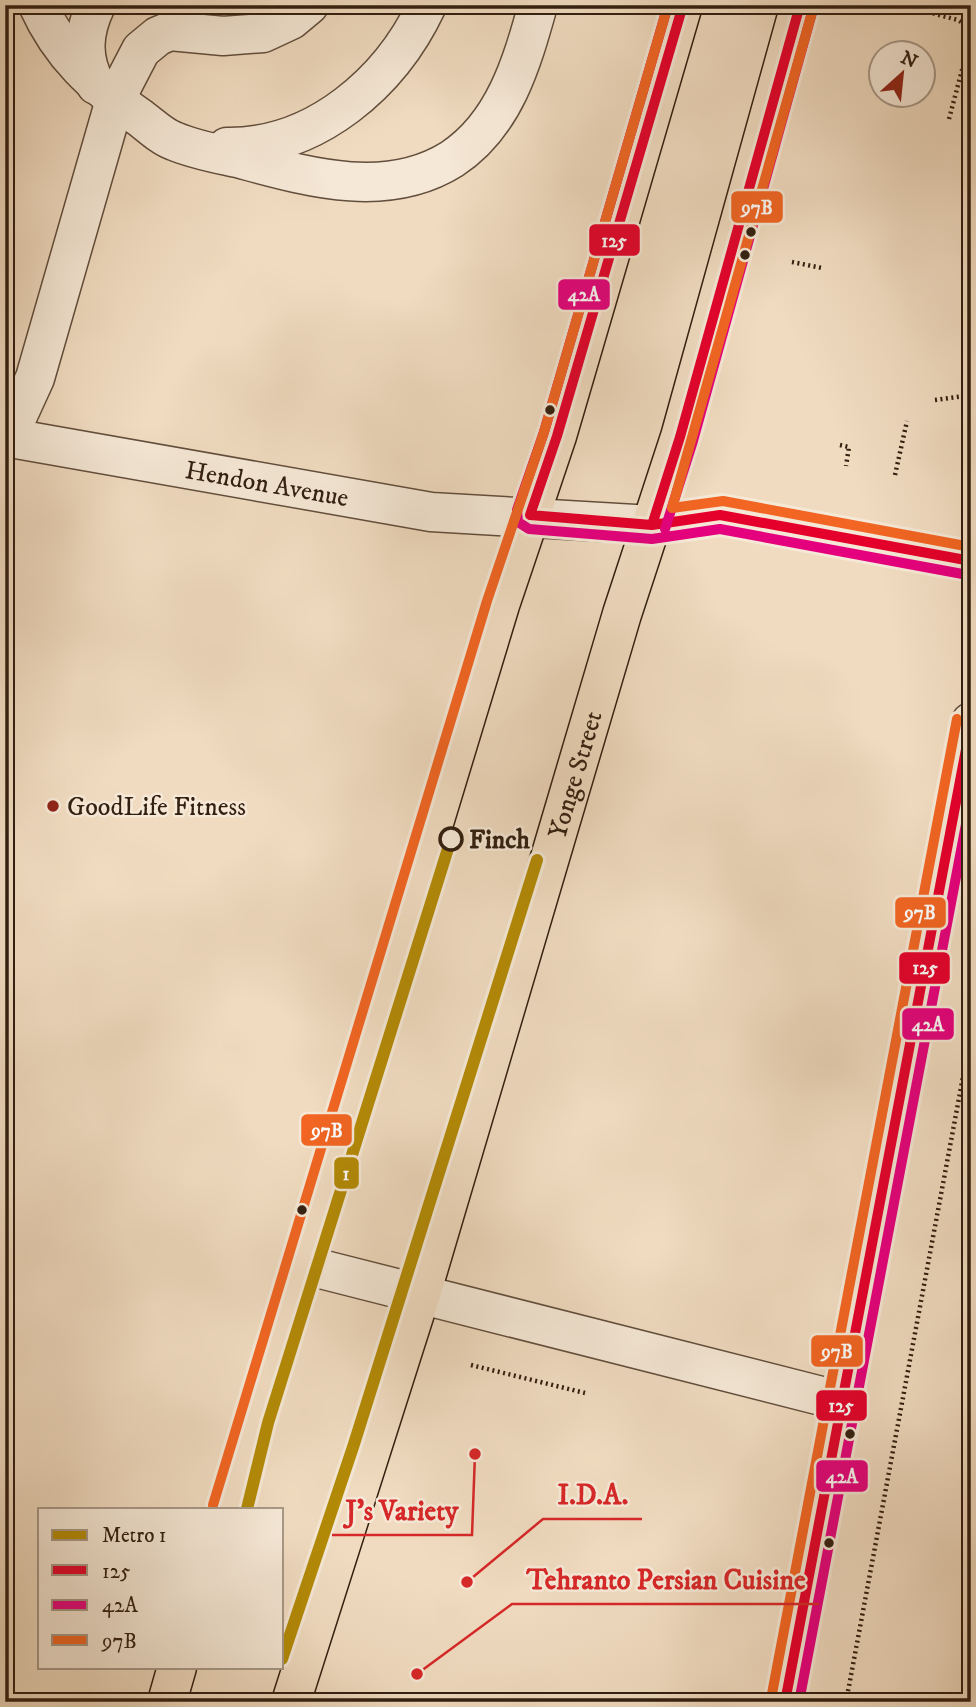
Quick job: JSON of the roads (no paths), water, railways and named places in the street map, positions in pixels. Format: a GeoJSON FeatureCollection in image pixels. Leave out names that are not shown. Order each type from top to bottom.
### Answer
{"type":"FeatureCollection","features":[{"type":"Feature","properties":{"kind":"main road"},"geometry":{"type":"LineString","coordinates":[[226,1508],[500,606],[556,436],[683,5]]}},
{"type":"Feature","properties":{"kind":"main road","name":"Yonge Street"},"geometry":{"type":"LineString","coordinates":[[291,1702],[421,1294],[622,614],[680,437],[800,5]]}},
{"type":"Feature","properties":{"kind":"main road"},"geometry":{"type":"LineString","coordinates":[[167,1702],[177,1668]]}},
{"type":"Feature","properties":{"kind":"street"},"geometry":{"type":"LineString","coordinates":[[38,5],[56,41],[105,92],[173,141],[323,180],[372,182],[422,172],[452,159],[496,114],[521,66],[538,5]]}},
{"type":"Feature","properties":{"kind":"street"},"geometry":{"type":"LineString","coordinates":[[96,5],[89,20],[85,47],[87,63],[105,92]]}},
{"type":"Feature","properties":{"kind":"street"},"geometry":{"type":"LineString","coordinates":[[7,437],[35,378],[105,92],[141,50],[164,32],[185,30],[247,36],[284,24],[309,5]]}},
{"type":"Feature","properties":{"kind":"street"},"geometry":{"type":"LineString","coordinates":[[173,141],[203,147],[262,145],[282,139],[320,121],[354,100],[385,72],[410,39],[427,5]]}},
{"type":"Feature","properties":{"kind":"street","name":"Hendon Avenue"},"geometry":{"type":"LineString","coordinates":[[7,437],[431,512],[530,515],[652,525],[720,515],[971,561]]}},
{"type":"Feature","properties":{"kind":"street"},"geometry":{"type":"LineString","coordinates":[[785,1702],[970,728]]}},
{"type":"Feature","properties":{"kind":"street"},"geometry":{"type":"LineString","coordinates":[[302,1264],[841,1401]]}},
{"type":"Feature","properties":{"kind":"metro line","name":"1"},"geometry":{"type":"LineString","coordinates":[[247,1508],[268,1423],[451,839]]}},
{"type":"Feature","properties":{"kind":"metro line","name":"1"},"geometry":{"type":"LineString","coordinates":[[284,1653],[354,1444],[537,860]]}},
{"type":"Feature","properties":{"kind":"place","name":"GoodLife Fitness"},"geometry":{"type":"Point","coordinates":[53,806]}},
{"type":"Feature","properties":{"kind":"place","name":"Finch"},"geometry":{"type":"Point","coordinates":[451,839]}},
{"type":"Feature","properties":{"kind":"place","name":"J's Variety"},"geometry":{"type":"Point","coordinates":[475,1454]}},
{"type":"Feature","properties":{"kind":"place","name":"I.D.A."},"geometry":{"type":"Point","coordinates":[467,1582]}},
{"type":"Feature","properties":{"kind":"place","name":"Tehranto Persian Cuisine"},"geometry":{"type":"Point","coordinates":[417,1674]}}]}
